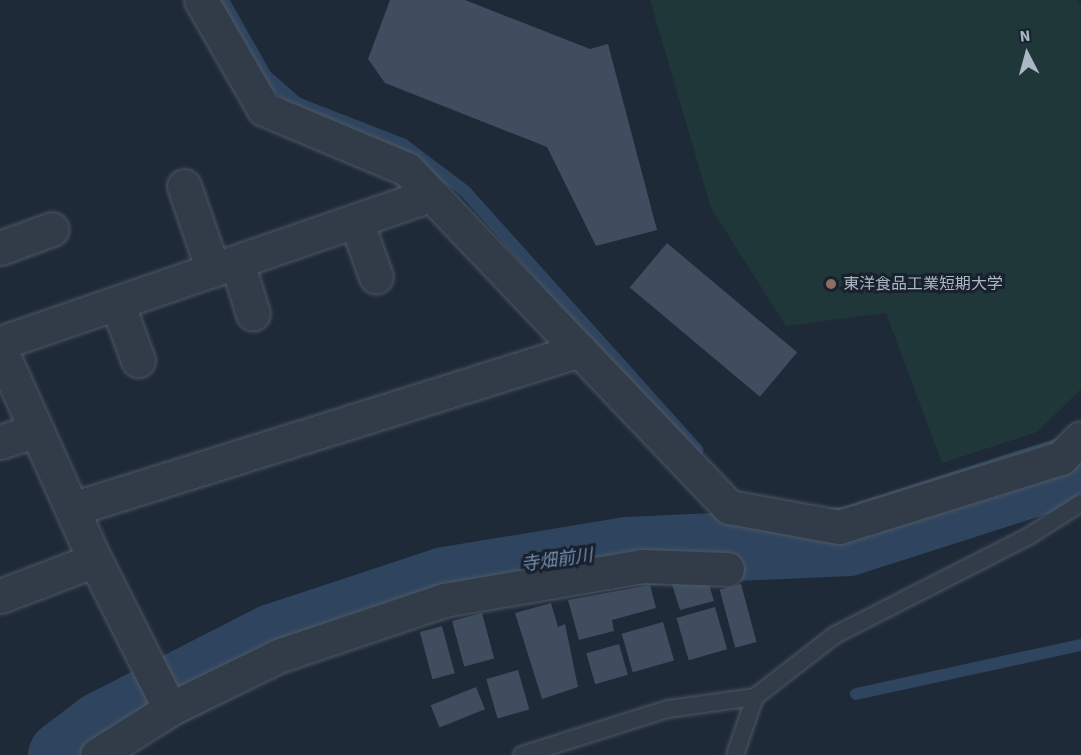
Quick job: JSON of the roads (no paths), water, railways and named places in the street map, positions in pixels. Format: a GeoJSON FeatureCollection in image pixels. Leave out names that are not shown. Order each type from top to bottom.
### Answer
{"type":"FeatureCollection","features":[{"type":"Feature","properties":{"kind":"street"},"geometry":{"type":"LineString","coordinates":[[201,0],[264,109],[407,169],[729,507],[839,527],[1061,458],[1081,438]]}},
{"type":"Feature","properties":{"kind":"street"},"geometry":{"type":"LineString","coordinates":[[184,186],[225,266],[253,314]]}},
{"type":"Feature","properties":{"kind":"street"},"geometry":{"type":"LineString","coordinates":[[0,343],[430,195]]}},
{"type":"Feature","properties":{"kind":"street"},"geometry":{"type":"LineString","coordinates":[[356,221],[376,277]]}},
{"type":"Feature","properties":{"kind":"street"},"geometry":{"type":"LineString","coordinates":[[0,248],[52,229]]}},
{"type":"Feature","properties":{"kind":"street"},"geometry":{"type":"LineString","coordinates":[[117,303],[138,360]]}},
{"type":"Feature","properties":{"kind":"street"},"geometry":{"type":"LineString","coordinates":[[0,349],[95,560],[165,698]]}},
{"type":"Feature","properties":{"kind":"street"},"geometry":{"type":"LineString","coordinates":[[72,509],[580,350]]}},
{"type":"Feature","properties":{"kind":"street"},"geometry":{"type":"LineString","coordinates":[[0,442],[36,430]]}},
{"type":"Feature","properties":{"kind":"street"},"geometry":{"type":"LineString","coordinates":[[0,596],[95,560]]}},
{"type":"Feature","properties":{"kind":"street"},"geometry":{"type":"LineString","coordinates":[[97,755],[165,698],[278,656],[444,600],[642,566],[727,569]]}},
{"type":"Feature","properties":{"kind":"lane"},"geometry":{"type":"LineString","coordinates":[[522,755],[668,709],[755,697],[835,635],[1029,536],[1081,503]]}},
{"type":"Feature","properties":{"kind":"lane"},"geometry":{"type":"LineString","coordinates":[[735,755],[755,697]]}},
{"type":"Feature","properties":{"kind":"waterway"},"geometry":{"type":"LineString","coordinates":[[223,0],[266,76],[297,103],[404,145],[465,191],[697,450]]}},
{"type":"Feature","properties":{"kind":"waterway","name":"寺畑前川"},"geometry":{"type":"LineString","coordinates":[[62,755],[100,726],[272,638],[444,581],[627,551],[848,541],[1081,466]]}},
{"type":"Feature","properties":{"kind":"waterway"},"geometry":{"type":"LineString","coordinates":[[768,527],[804,545]]}},
{"type":"Feature","properties":{"kind":"waterway"},"geometry":{"type":"LineString","coordinates":[[856,694],[1081,645]]}},
{"type":"Feature","properties":{"kind":"place","name":"東洋食品工業短期大学"},"geometry":{"type":"Point","coordinates":[831,284]}}]}
